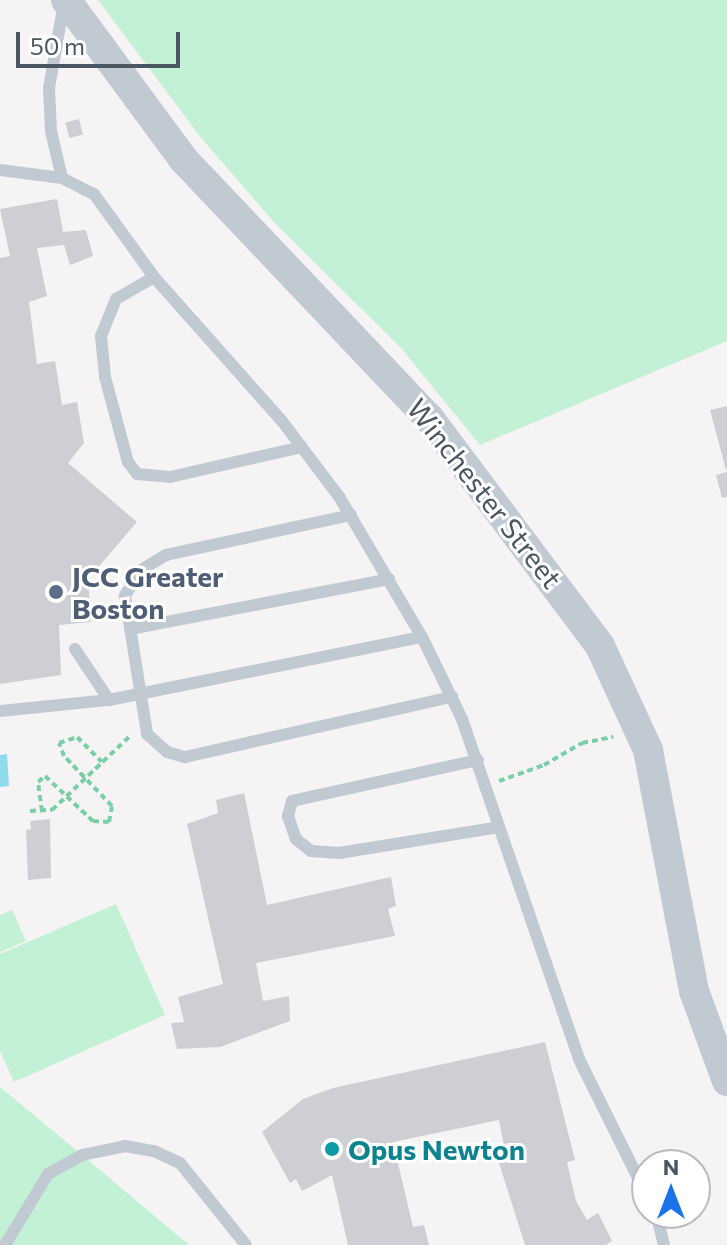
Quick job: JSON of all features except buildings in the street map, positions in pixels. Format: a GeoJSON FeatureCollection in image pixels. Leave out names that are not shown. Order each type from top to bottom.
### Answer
{"type":"FeatureCollection","features":[{"type":"Feature","properties":{"kind":"street","name":"Winchester Street"},"geometry":{"type":"LineString","coordinates":[[65,0],[184,160],[429,418],[587,625],[642,731],[663,819],[694,991],[727,1081]]}},
{"type":"Feature","properties":{"kind":"lane"},"geometry":{"type":"LineString","coordinates":[[62,178],[51,131],[49,88],[65,0]]}},
{"type":"Feature","properties":{"kind":"lane"},"geometry":{"type":"LineString","coordinates":[[0,170],[62,178],[94,194],[154,277],[302,447],[351,515],[422,637],[452,697],[478,760],[579,1059],[631,1164]]}},
{"type":"Feature","properties":{"kind":"lane"},"geometry":{"type":"LineString","coordinates":[[154,277],[116,299],[101,336],[109,391],[128,462],[137,474],[151,479],[170,477],[302,447]]}},
{"type":"Feature","properties":{"kind":"lane"},"geometry":{"type":"LineString","coordinates":[[351,515],[166,555],[141,570],[125,596],[147,734],[167,752],[185,757],[452,697]]}},
{"type":"Feature","properties":{"kind":"lane"},"geometry":{"type":"LineString","coordinates":[[130,629],[389,579]]}},
{"type":"Feature","properties":{"kind":"lane"},"geometry":{"type":"LineString","coordinates":[[0,711],[142,698],[422,637]]}},
{"type":"Feature","properties":{"kind":"lane"},"geometry":{"type":"LineString","coordinates":[[75,649],[109,700]]}},
{"type":"Feature","properties":{"kind":"lane"},"geometry":{"type":"LineString","coordinates":[[478,760],[292,801],[288,816],[296,839],[311,851],[339,853],[499,827]]}},
{"type":"Feature","properties":{"kind":"lane"},"geometry":{"type":"LineString","coordinates":[[5,1245],[48,1174],[82,1155],[125,1146],[154,1151],[180,1163],[246,1245]]}},
{"type":"Feature","properties":{"kind":"path"},"geometry":{"type":"LineString","coordinates":[[30,811],[52,810],[145,723]]}},
{"type":"Feature","properties":{"kind":"path"},"geometry":{"type":"LineString","coordinates":[[486,785],[544,765],[582,743],[642,731]]}},
{"type":"Feature","properties":{"kind":"path"},"geometry":{"type":"LineString","coordinates":[[42,811],[41,777],[50,778],[93,821],[109,822],[112,806],[60,752],[63,739],[80,739],[102,762]]}},
{"type":"Feature","properties":{"kind":"green space"},"geometry":{"type":"Polygon","coordinates":[[[98,0],[727,0],[727,341],[480,445],[401,348],[273,221],[202,139],[98,0]]]}},
{"type":"Feature","properties":{"kind":"green space"},"geometry":{"type":"Polygon","coordinates":[[[116,904],[165,1015],[14,1082],[0,1051],[0,954],[116,904]]]}},
{"type":"Feature","properties":{"kind":"green space"},"geometry":{"type":"Polygon","coordinates":[[[12,910],[26,941],[0,952],[0,915],[12,910]]]}},
{"type":"Feature","properties":{"kind":"green space"},"geometry":{"type":"Polygon","coordinates":[[[0,1087],[82,1155],[189,1245],[0,1245],[0,1087]]]}},
{"type":"Feature","properties":{"kind":"water"},"geometry":{"type":"Polygon","coordinates":[[[7,754],[9,786],[0,787],[0,755],[7,754]]]}},
{"type":"Feature","properties":{"kind":"place","name":"JCC Greater Boston"},"geometry":{"type":"Point","coordinates":[56,592]}},
{"type":"Feature","properties":{"kind":"place","name":"Opus Newton"},"geometry":{"type":"Point","coordinates":[332,1149]}}]}
